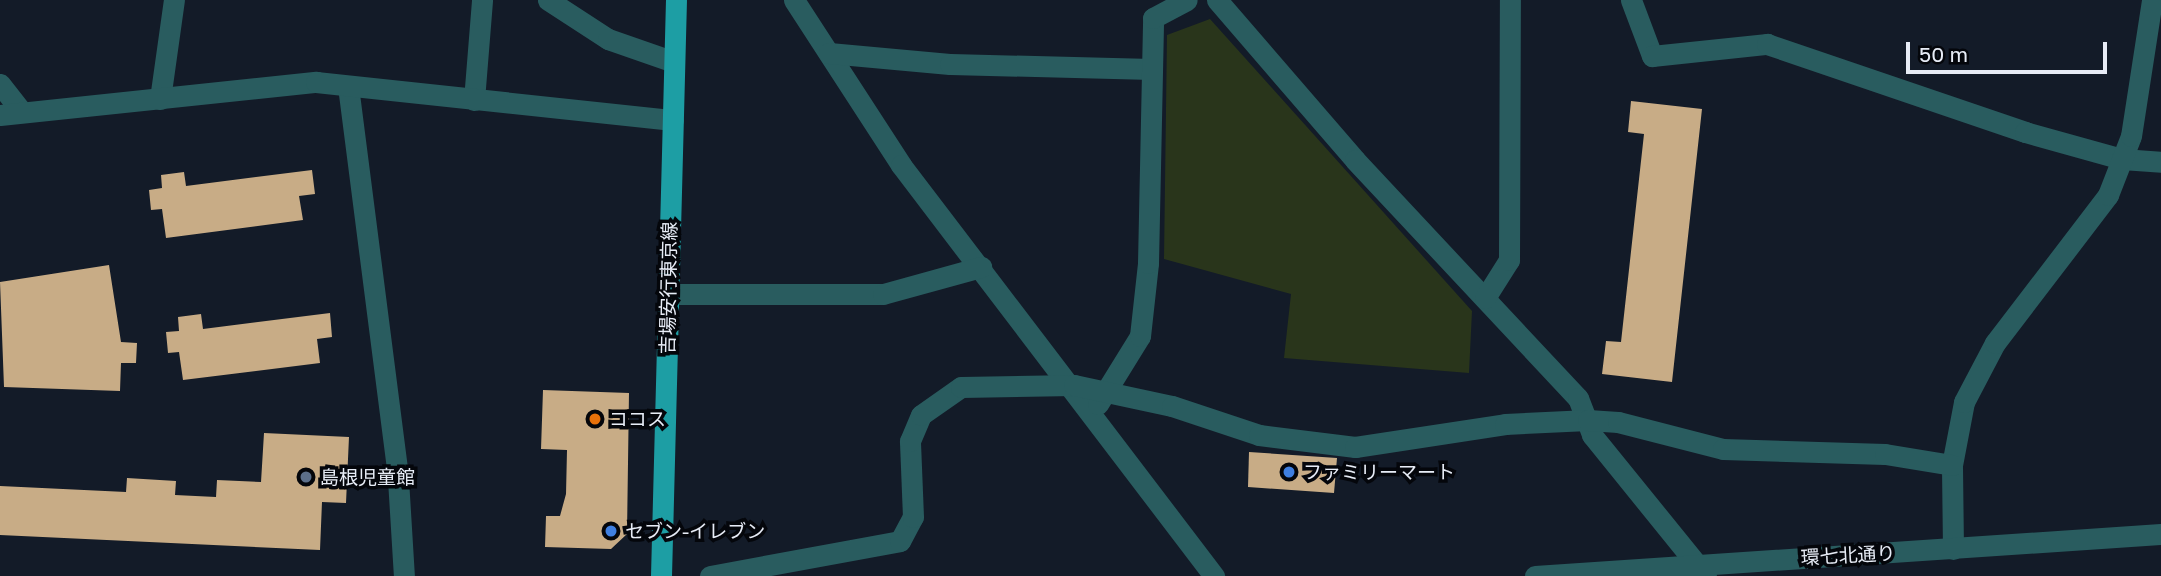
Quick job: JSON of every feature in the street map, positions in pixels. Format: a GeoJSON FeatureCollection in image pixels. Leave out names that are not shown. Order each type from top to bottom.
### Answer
{"type":"FeatureCollection","features":[{"type":"Feature","properties":{"kind":"main road","name":"吉場安行東京線"},"geometry":{"type":"LineString","coordinates":[[661,576],[676,0]]}},
{"type":"Feature","properties":{"kind":"street"},"geometry":{"type":"LineString","coordinates":[[160,99],[174,0]]}},
{"type":"Feature","properties":{"kind":"street"},"geometry":{"type":"LineString","coordinates":[[474,100],[482,0]]}},
{"type":"Feature","properties":{"kind":"street"},"geometry":{"type":"LineString","coordinates":[[548,0],[608,39],[674,62]]}},
{"type":"Feature","properties":{"kind":"street"},"geometry":{"type":"LineString","coordinates":[[794,0],[901,165],[1074,385],[1214,576]]}},
{"type":"Feature","properties":{"kind":"street"},"geometry":{"type":"LineString","coordinates":[[1093,411],[1140,337],[1149,263],[1153,18],[1187,0]]}},
{"type":"Feature","properties":{"kind":"street"},"geometry":{"type":"LineString","coordinates":[[1217,0],[1578,398],[1592,435],[1702,570]]}},
{"type":"Feature","properties":{"kind":"street"},"geometry":{"type":"LineString","coordinates":[[1485,298],[1510,260],[1510,0]]}},
{"type":"Feature","properties":{"kind":"street"},"geometry":{"type":"LineString","coordinates":[[1631,0],[1651,56],[1767,44],[2122,159],[2161,162]]}},
{"type":"Feature","properties":{"kind":"street"},"geometry":{"type":"LineString","coordinates":[[1953,549],[1952,466],[1977,372],[2108,195],[2131,136],[2152,0]]}},
{"type":"Feature","properties":{"kind":"street"},"geometry":{"type":"LineString","coordinates":[[829,53],[950,65],[1152,69]]}},
{"type":"Feature","properties":{"kind":"street"},"geometry":{"type":"LineString","coordinates":[[0,115],[316,82],[673,120]]}},
{"type":"Feature","properties":{"kind":"street"},"geometry":{"type":"LineString","coordinates":[[0,84],[21,111]]}},
{"type":"Feature","properties":{"kind":"street"},"geometry":{"type":"LineString","coordinates":[[348,86],[398,479],[404,576]]}},
{"type":"Feature","properties":{"kind":"street"},"geometry":{"type":"LineString","coordinates":[[668,294],[883,294],[981,267]]}},
{"type":"Feature","properties":{"kind":"street"},"geometry":{"type":"LineString","coordinates":[[710,576],[900,541],[913,517],[910,441],[921,415],[961,387],[1074,385],[1172,405],[1259,435],[1355,447],[1505,424],[1588,420],[1663,431],[1723,449],[1885,454],[1952,466]]}},
{"type":"Feature","properties":{"kind":"street","name":"環七北通り"},"geometry":{"type":"LineString","coordinates":[[1535,576],[1702,570],[2161,534]]}},
{"type":"Feature","properties":{"kind":"green space"},"geometry":{"type":"Polygon","coordinates":[[[1210,19],[1472,311],[1469,373],[1284,358],[1291,294],[1164,259],[1167,35],[1210,19]]]}},
{"type":"Feature","properties":{"kind":"building"},"geometry":{"type":"Polygon","coordinates":[[[1631,101],[1702,109],[1672,382],[1602,374],[1606,341],[1621,342],[1644,134],[1628,132],[1631,101]]]}},
{"type":"Feature","properties":{"kind":"building"},"geometry":{"type":"Polygon","coordinates":[[[312,170],[315,194],[299,196],[303,220],[166,238],[162,209],[151,210],[149,190],[162,188],[161,175],[184,172],[186,186],[312,170]]]}},
{"type":"Feature","properties":{"kind":"building"},"geometry":{"type":"Polygon","coordinates":[[[109,265],[121,342],[137,343],[136,363],[121,363],[120,391],[4,387],[0,282],[109,265]]]}},
{"type":"Feature","properties":{"kind":"building"},"geometry":{"type":"Polygon","coordinates":[[[330,313],[332,337],[317,339],[320,363],[183,380],[179,352],[168,353],[166,332],[179,331],[178,317],[201,314],[203,329],[330,313]]]}},
{"type":"Feature","properties":{"kind":"building"},"geometry":{"type":"Polygon","coordinates":[[[543,390],[629,393],[627,534],[611,549],[545,547],[546,516],[560,516],[566,494],[567,450],[541,449],[543,390]]]}},
{"type":"Feature","properties":{"kind":"building"},"geometry":{"type":"Polygon","coordinates":[[[264,433],[349,437],[346,503],[322,502],[320,550],[0,535],[0,486],[126,492],[127,478],[176,481],[175,495],[216,497],[217,480],[261,482],[264,433]]]}},
{"type":"Feature","properties":{"kind":"building"},"geometry":{"type":"Polygon","coordinates":[[[1249,452],[1337,458],[1334,493],[1248,487],[1249,452]]]}},
{"type":"Feature","properties":{"kind":"place","name":"ココス"},"geometry":{"type":"Point","coordinates":[595,419]}},
{"type":"Feature","properties":{"kind":"place","name":"ファミリーマート"},"geometry":{"type":"Point","coordinates":[1289,472]}},
{"type":"Feature","properties":{"kind":"place","name":"島根児童館"},"geometry":{"type":"Point","coordinates":[306,477]}},
{"type":"Feature","properties":{"kind":"place","name":"セブン-イレブン"},"geometry":{"type":"Point","coordinates":[611,531]}}]}
